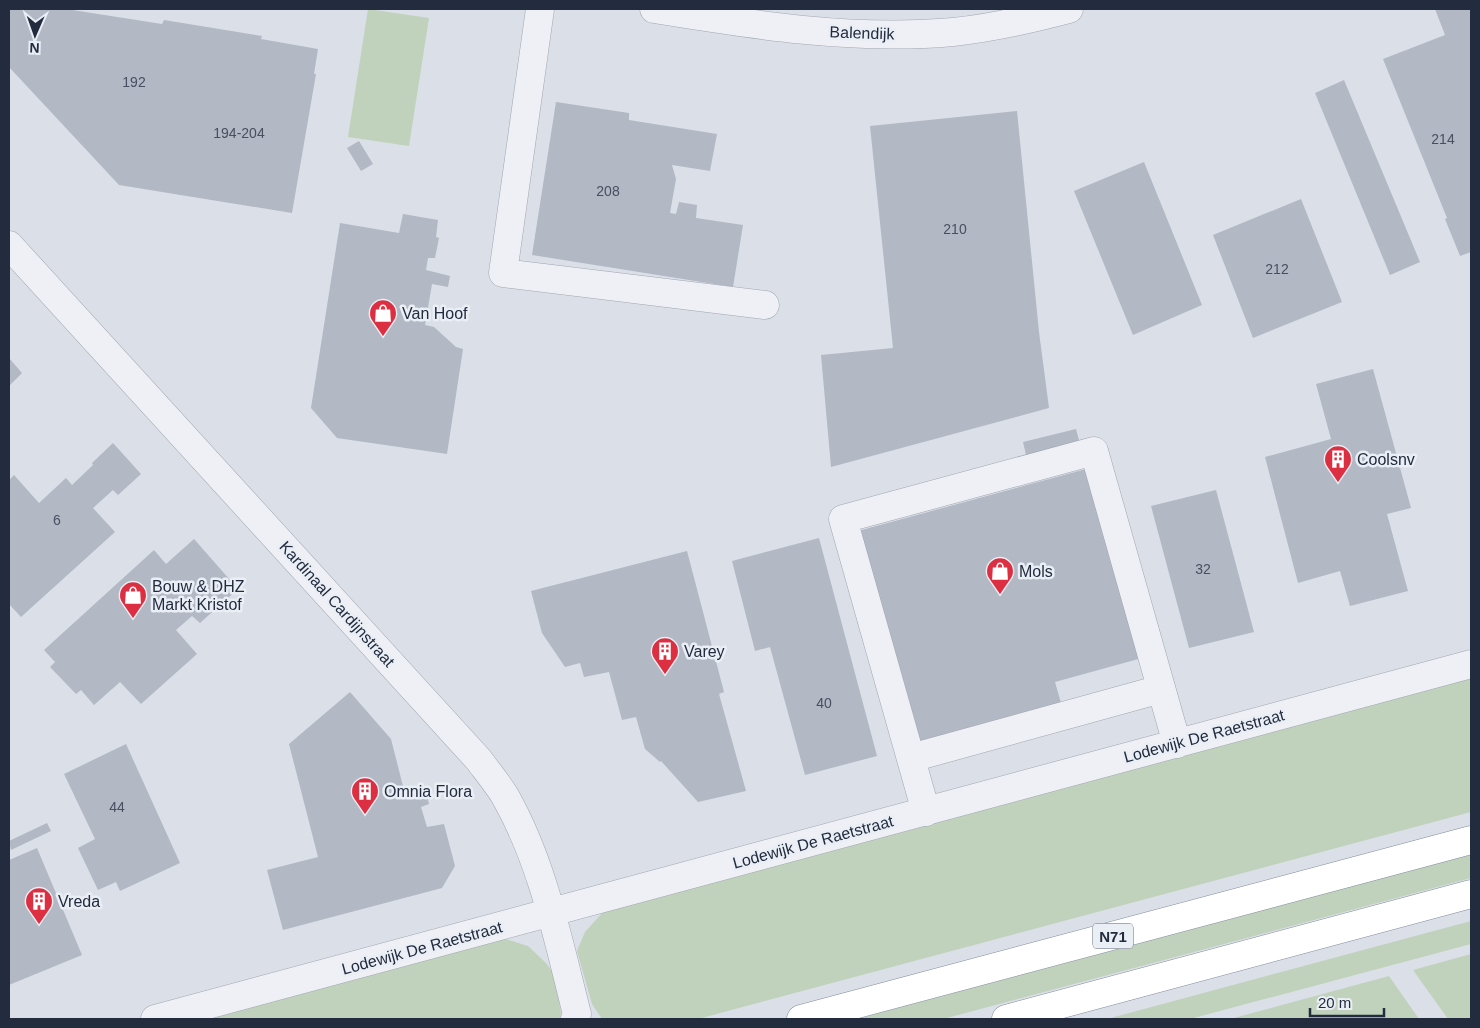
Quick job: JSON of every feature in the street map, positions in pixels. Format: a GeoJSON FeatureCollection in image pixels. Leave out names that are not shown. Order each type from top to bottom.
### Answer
{"type":"FeatureCollection","features":[{"type":"Feature","properties":{"kind":"highway","name":"N71"},"geometry":{"type":"LineString","coordinates":[[801,1019],[1471,840]]}},
{"type":"Feature","properties":{"kind":"highway"},"geometry":{"type":"LineString","coordinates":[[1006,1019],[1471,894]]}},
{"type":"Feature","properties":{"kind":"street"},"geometry":{"type":"LineString","coordinates":[[540,9],[503,273],[765,305]]}},
{"type":"Feature","properties":{"kind":"street","name":"Balendijk"},"geometry":{"type":"LineString","coordinates":[[654,9],[795,30],[896,35],[954,32],[1019,22],[1069,9]]}},
{"type":"Feature","properties":{"kind":"street","name":"Kardinaal Cardijnstraat"},"geometry":{"type":"LineString","coordinates":[[9,245],[478,759],[504,794],[519,823],[537,868],[551,913],[578,1017]]}},
{"type":"Feature","properties":{"kind":"street"},"geometry":{"type":"LineString","coordinates":[[926,812],[843,519],[1094,451],[1177,744]]}},
{"type":"Feature","properties":{"kind":"street","name":"Lodewijk De Raetstraat"},"geometry":{"type":"LineString","coordinates":[[155,1019],[1471,664]]}},
{"type":"Feature","properties":{"kind":"street"},"geometry":{"type":"LineString","coordinates":[[911,758],[1162,689]]}},
{"type":"Feature","properties":{"kind":"green space"},"geometry":{"type":"Polygon","coordinates":[[[368,9],[429,18],[409,146],[348,137],[368,9]]]}},
{"type":"Feature","properties":{"kind":"green space"},"geometry":{"type":"Polygon","coordinates":[[[1471,677],[1471,812],[698,1019],[602,1019],[592,1004],[577,951],[585,932],[603,912],[628,901],[1471,677]]]}},
{"type":"Feature","properties":{"kind":"green space"},"geometry":{"type":"Polygon","coordinates":[[[1471,854],[1471,878],[943,1019],[857,1019],[1471,854]]]}},
{"type":"Feature","properties":{"kind":"green space"},"geometry":{"type":"Polygon","coordinates":[[[1471,921],[1471,944],[1190,1019],[1107,1019],[1471,921]]]}},
{"type":"Feature","properties":{"kind":"green space"},"geometry":{"type":"Polygon","coordinates":[[[502,938],[528,946],[546,963],[554,974],[561,1013],[560,1019],[210,1019],[502,938]]]}},
{"type":"Feature","properties":{"kind":"green space"},"geometry":{"type":"Polygon","coordinates":[[[1471,954],[1471,1019],[1448,1019],[1413,970],[1471,954]]]}},
{"type":"Feature","properties":{"kind":"green space"},"geometry":{"type":"Polygon","coordinates":[[[1389,976],[1419,1019],[1230,1019],[1389,976]]]}},
{"type":"Feature","properties":{"kind":"building"},"geometry":{"type":"Polygon","coordinates":[[[9,9],[66,9],[162,24],[164,20],[262,36],[261,39],[318,49],[314,74],[316,74],[292,213],[119,185],[9,67],[9,9]]]}},
{"type":"Feature","properties":{"kind":"building"},"geometry":{"type":"Polygon","coordinates":[[[1435,9],[1471,9],[1471,252],[1460,256],[1445,219],[1447,218],[1383,59],[1445,35],[1435,9]]]}},
{"type":"Feature","properties":{"kind":"building"},"geometry":{"type":"Polygon","coordinates":[[[1344,80],[1420,262],[1390,275],[1315,93],[1344,80]]]}},
{"type":"Feature","properties":{"kind":"building"},"geometry":{"type":"Polygon","coordinates":[[[556,102],[629,113],[629,120],[717,134],[710,171],[672,165],[676,179],[670,213],[676,214],[679,202],[697,205],[696,218],[743,225],[733,287],[532,255],[556,102]]]}},
{"type":"Feature","properties":{"kind":"building"},"geometry":{"type":"Polygon","coordinates":[[[1017,111],[1039,332],[1049,408],[831,467],[821,355],[893,348],[870,126],[1017,111]]]}},
{"type":"Feature","properties":{"kind":"building"},"geometry":{"type":"Polygon","coordinates":[[[359,141],[373,164],[361,171],[347,148],[359,141]]]}},
{"type":"Feature","properties":{"kind":"building"},"geometry":{"type":"Polygon","coordinates":[[[1144,162],[1202,305],[1133,335],[1074,191],[1144,162]]]}},
{"type":"Feature","properties":{"kind":"building"},"geometry":{"type":"Polygon","coordinates":[[[1301,199],[1342,302],[1253,338],[1213,235],[1301,199]]]}},
{"type":"Feature","properties":{"kind":"building","name":"Van Hoof"},"geometry":{"type":"Polygon","coordinates":[[[403,214],[438,220],[436,237],[439,238],[435,258],[428,258],[426,270],[450,276],[448,287],[432,284],[425,325],[434,327],[456,347],[463,349],[447,454],[337,438],[311,408],[340,223],[399,233],[403,214]]]}},
{"type":"Feature","properties":{"kind":"building"},"geometry":{"type":"Polygon","coordinates":[[[9,358],[22,373],[9,386],[9,358]]]}},
{"type":"Feature","properties":{"kind":"building","name":"Coolsnv"},"geometry":{"type":"Polygon","coordinates":[[[1373,369],[1411,508],[1387,514],[1408,591],[1350,606],[1340,571],[1298,583],[1265,457],[1331,439],[1316,384],[1373,369]]]}},
{"type":"Feature","properties":{"kind":"building"},"geometry":{"type":"Polygon","coordinates":[[[1076,429],[1080,444],[1027,459],[1023,442],[1076,429]]]}},
{"type":"Feature","properties":{"kind":"building"},"geometry":{"type":"Polygon","coordinates":[[[113,443],[141,474],[118,495],[113,490],[93,508],[115,532],[21,617],[9,604],[9,480],[14,475],[39,503],[66,478],[72,485],[113,443]]]}},
{"type":"Feature","properties":{"kind":"building","name":"Mols"},"geometry":{"type":"Polygon","coordinates":[[[1090,468],[1142,658],[1055,682],[1061,703],[915,743],[858,531],[1090,468]]]}},
{"type":"Feature","properties":{"kind":"building"},"geometry":{"type":"Polygon","coordinates":[[[1216,490],[1254,632],[1189,648],[1151,506],[1216,490]]]}},
{"type":"Feature","properties":{"kind":"building"},"geometry":{"type":"Polygon","coordinates":[[[819,538],[877,756],[805,775],[770,647],[755,651],[732,561],[819,538]]]}},
{"type":"Feature","properties":{"kind":"building","name":"Bouw & DHZ Markt Kristof"},"geometry":{"type":"Polygon","coordinates":[[[194,539],[238,589],[200,623],[192,616],[176,630],[197,654],[141,704],[120,682],[94,705],[81,690],[76,694],[50,667],[55,662],[44,650],[154,550],[166,564],[194,539]]]}},
{"type":"Feature","properties":{"kind":"building","name":"Varey"},"geometry":{"type":"Polygon","coordinates":[[[687,551],[724,692],[719,694],[746,791],[698,802],[661,761],[645,749],[636,717],[622,720],[609,672],[584,677],[580,663],[565,667],[542,633],[531,591],[687,551]]]}},
{"type":"Feature","properties":{"kind":"building","name":"Omnia Flora"},"geometry":{"type":"Polygon","coordinates":[[[350,692],[391,739],[405,794],[417,791],[418,793],[426,792],[429,804],[421,807],[427,827],[444,824],[455,866],[442,888],[283,930],[267,870],[318,857],[289,744],[350,692]]]}},
{"type":"Feature","properties":{"kind":"building"},"geometry":{"type":"Polygon","coordinates":[[[126,744],[180,863],[120,891],[116,882],[98,890],[78,848],[95,839],[64,774],[126,744]]]}},
{"type":"Feature","properties":{"kind":"building"},"geometry":{"type":"Polygon","coordinates":[[[47,823],[51,831],[11,850],[9,841],[47,823]]]}},
{"type":"Feature","properties":{"kind":"building","name":"Vreda"},"geometry":{"type":"Polygon","coordinates":[[[37,848],[82,955],[9,985],[9,860],[37,848]]]}},
{"type":"Feature","properties":{"kind":"place","name":"Van Hoof"},"geometry":{"type":"Point","coordinates":[383,337]}},
{"type":"Feature","properties":{"kind":"place","name":"Coolsnv"},"geometry":{"type":"Point","coordinates":[1338,483]}},
{"type":"Feature","properties":{"kind":"place","name":"Mols"},"geometry":{"type":"Point","coordinates":[1000,595]}},
{"type":"Feature","properties":{"kind":"place","name":"Bouw & DHZ Markt Kristof"},"geometry":{"type":"Point","coordinates":[133,619]}},
{"type":"Feature","properties":{"kind":"place","name":"Varey"},"geometry":{"type":"Point","coordinates":[665,675]}},
{"type":"Feature","properties":{"kind":"place","name":"Omnia Flora"},"geometry":{"type":"Point","coordinates":[365,815]}},
{"type":"Feature","properties":{"kind":"place","name":"Vreda"},"geometry":{"type":"Point","coordinates":[39,925]}}]}
